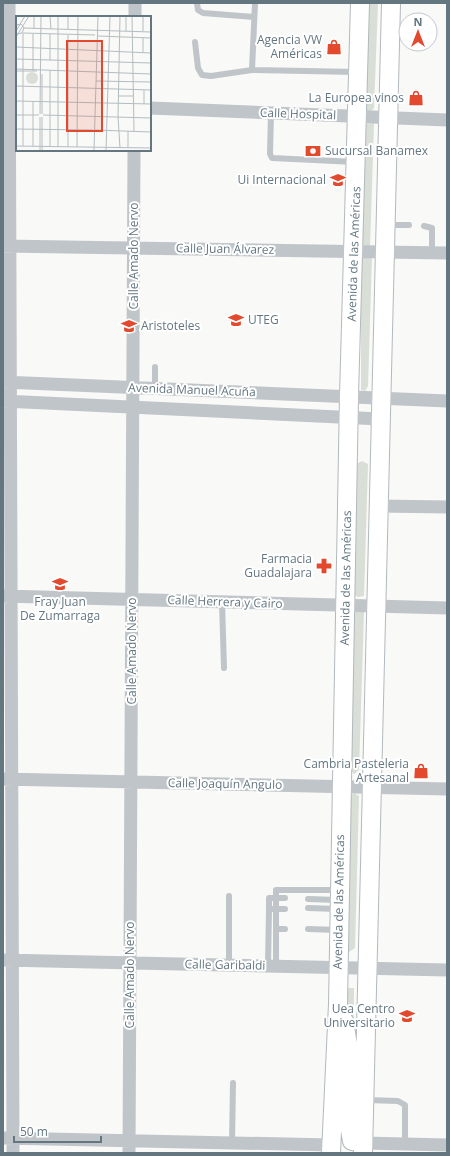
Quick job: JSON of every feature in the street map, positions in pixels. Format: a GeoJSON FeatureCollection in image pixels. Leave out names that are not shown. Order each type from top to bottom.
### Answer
{"type":"FeatureCollection","features":[{"type":"Feature","properties":{"kind":"main road","name":"Avenida de las Américas"},"geometry":{"type":"LineString","coordinates":[[331,1149],[338,1004],[337,968],[346,606],[349,396],[360,3]]}},
{"type":"Feature","properties":{"kind":"main road"},"geometry":{"type":"LineString","coordinates":[[363,1148],[391,3]]}},
{"type":"Feature","properties":{"kind":"main road"},"geometry":{"type":"LineString","coordinates":[[338,1004],[345,1024],[349,1051],[350,1130],[352,1141],[363,1148]]}},
{"type":"Feature","properties":{"kind":"street"},"geometry":{"type":"LineString","coordinates":[[9,3],[10,102],[7,246],[8,1138],[13,1153]]}},
{"type":"Feature","properties":{"kind":"street"},"geometry":{"type":"LineString","coordinates":[[135,3],[135,16]]}},
{"type":"Feature","properties":{"kind":"street","name":"Calle Hospital"},"geometry":{"type":"LineString","coordinates":[[151,108],[447,120]]}},
{"type":"Feature","properties":{"kind":"street","name":"Calle Amado Nervo"},"geometry":{"type":"LineString","coordinates":[[129,1147],[134,151]]}},
{"type":"Feature","properties":{"kind":"street","name":"Calle Juan Álvarez"},"geometry":{"type":"LineString","coordinates":[[7,246],[447,253]]}},
{"type":"Feature","properties":{"kind":"street","name":"Avenida Manuel Acuña"},"geometry":{"type":"LineString","coordinates":[[7,382],[447,401]]}},
{"type":"Feature","properties":{"kind":"street","name":"Avenida Manuel Acuña"},"geometry":{"type":"LineString","coordinates":[[7,402],[380,418]]}},
{"type":"Feature","properties":{"kind":"street"},"geometry":{"type":"LineString","coordinates":[[379,506],[447,507]]}},
{"type":"Feature","properties":{"kind":"street","name":"Calle Herrera y Cairo"},"geometry":{"type":"LineString","coordinates":[[7,596],[447,608]]}},
{"type":"Feature","properties":{"kind":"street","name":"Calle Joaquín Angulo"},"geometry":{"type":"LineString","coordinates":[[7,779],[447,789]]}},
{"type":"Feature","properties":{"kind":"street","name":"Calle Garibaldi"},"geometry":{"type":"LineString","coordinates":[[8,960],[447,970]]}},
{"type":"Feature","properties":{"kind":"street"},"geometry":{"type":"LineString","coordinates":[[8,1138],[129,1147],[232,1143],[331,1149]]}},
{"type":"Feature","properties":{"kind":"street"},"geometry":{"type":"LineString","coordinates":[[363,1148],[406,1144],[447,1145]]}},
{"type":"Feature","properties":{"kind":"lane"},"geometry":{"type":"LineString","coordinates":[[197,3],[198,10],[203,13],[254,17]]}},
{"type":"Feature","properties":{"kind":"lane"},"geometry":{"type":"LineString","coordinates":[[252,70],[255,3]]}},
{"type":"Feature","properties":{"kind":"lane"},"geometry":{"type":"LineString","coordinates":[[195,42],[198,68],[202,75],[211,76],[252,70],[359,72]]}},
{"type":"Feature","properties":{"kind":"lane"},"geometry":{"type":"LineString","coordinates":[[271,113],[270,154],[272,158],[356,162]]}},
{"type":"Feature","properties":{"kind":"lane"},"geometry":{"type":"LineString","coordinates":[[386,225],[409,225]]}},
{"type":"Feature","properties":{"kind":"lane"},"geometry":{"type":"LineString","coordinates":[[424,226],[432,228],[432,253]]}},
{"type":"Feature","properties":{"kind":"lane"},"geometry":{"type":"LineString","coordinates":[[155,367],[155,389]]}},
{"type":"Feature","properties":{"kind":"lane"},"geometry":{"type":"LineString","coordinates":[[222,602],[224,668]]}},
{"type":"Feature","properties":{"kind":"lane"},"geometry":{"type":"LineString","coordinates":[[272,966],[276,929],[275,892],[277,889],[339,900]]}},
{"type":"Feature","properties":{"kind":"lane"},"geometry":{"type":"LineString","coordinates":[[229,896],[229,965]]}},
{"type":"Feature","properties":{"kind":"lane"},"geometry":{"type":"LineString","coordinates":[[272,966],[269,898],[285,898]]}},
{"type":"Feature","properties":{"kind":"lane"},"geometry":{"type":"LineString","coordinates":[[308,899],[339,900]]}},
{"type":"Feature","properties":{"kind":"lane"},"geometry":{"type":"LineString","coordinates":[[308,908],[339,900]]}},
{"type":"Feature","properties":{"kind":"lane"},"geometry":{"type":"LineString","coordinates":[[269,909],[285,909]]}},
{"type":"Feature","properties":{"kind":"lane"},"geometry":{"type":"LineString","coordinates":[[276,929],[285,929]]}},
{"type":"Feature","properties":{"kind":"lane"},"geometry":{"type":"LineString","coordinates":[[308,929],[338,930]]}},
{"type":"Feature","properties":{"kind":"lane"},"geometry":{"type":"LineString","coordinates":[[232,1143],[233,1083]]}},
{"type":"Feature","properties":{"kind":"lane"},"geometry":{"type":"LineString","coordinates":[[364,1100],[398,1101],[405,1105],[406,1144]]}},
{"type":"Feature","properties":{"kind":"shaded area"},"geometry":{"type":"Polygon","coordinates":[[[367,3],[378,3],[374,108],[369,113],[364,108],[367,3]]]}},
{"type":"Feature","properties":{"kind":"shaded area"},"geometry":{"type":"Polygon","coordinates":[[[374,123],[370,248],[359,247],[364,124],[374,123]]]}},
{"type":"Feature","properties":{"kind":"shaded area"},"geometry":{"type":"Polygon","coordinates":[[[372,255],[368,386],[365,391],[361,390],[361,256],[372,255]]]}},
{"type":"Feature","properties":{"kind":"shaded area"},"geometry":{"type":"Polygon","coordinates":[[[362,461],[368,464],[364,596],[358,597],[353,595],[356,464],[362,461]]]}},
{"type":"Feature","properties":{"kind":"shaded area"},"geometry":{"type":"Polygon","coordinates":[[[359,609],[364,612],[359,770],[354,774],[349,768],[353,613],[359,609]]]}},
{"type":"Feature","properties":{"kind":"shaded area"},"geometry":{"type":"Polygon","coordinates":[[[354,793],[359,796],[355,948],[349,952],[344,948],[349,797],[354,793]]]}},
{"type":"Feature","properties":{"kind":"shaded area"},"geometry":{"type":"Polygon","coordinates":[[[344,988],[354,988],[353,1098],[345,1017],[344,988]]]}},
{"type":"Feature","properties":{"kind":"place","name":"Agencia VW Américas"},"geometry":{"type":"Point","coordinates":[334,47]}},
{"type":"Feature","properties":{"kind":"place","name":"La Europea vinos"},"geometry":{"type":"Point","coordinates":[416,98]}},
{"type":"Feature","properties":{"kind":"place","name":"Sucursal Banamex"},"geometry":{"type":"Point","coordinates":[313,151]}},
{"type":"Feature","properties":{"kind":"place","name":"Ui Internacional"},"geometry":{"type":"Point","coordinates":[338,180]}},
{"type":"Feature","properties":{"kind":"place","name":"UTEG"},"geometry":{"type":"Point","coordinates":[236,320]}},
{"type":"Feature","properties":{"kind":"place","name":"Aristoteles"},"geometry":{"type":"Point","coordinates":[129,326]}},
{"type":"Feature","properties":{"kind":"place","name":"Farmacia Guadalajara"},"geometry":{"type":"Point","coordinates":[324,566]}},
{"type":"Feature","properties":{"kind":"place","name":"Fray Juan De Zumarraga"},"geometry":{"type":"Point","coordinates":[60,584]}},
{"type":"Feature","properties":{"kind":"place","name":"Cambria Pasteleria Artesanal"},"geometry":{"type":"Point","coordinates":[421,771]}},
{"type":"Feature","properties":{"kind":"place","name":"Uea Centro Universitario"},"geometry":{"type":"Point","coordinates":[407,1016]}}]}
